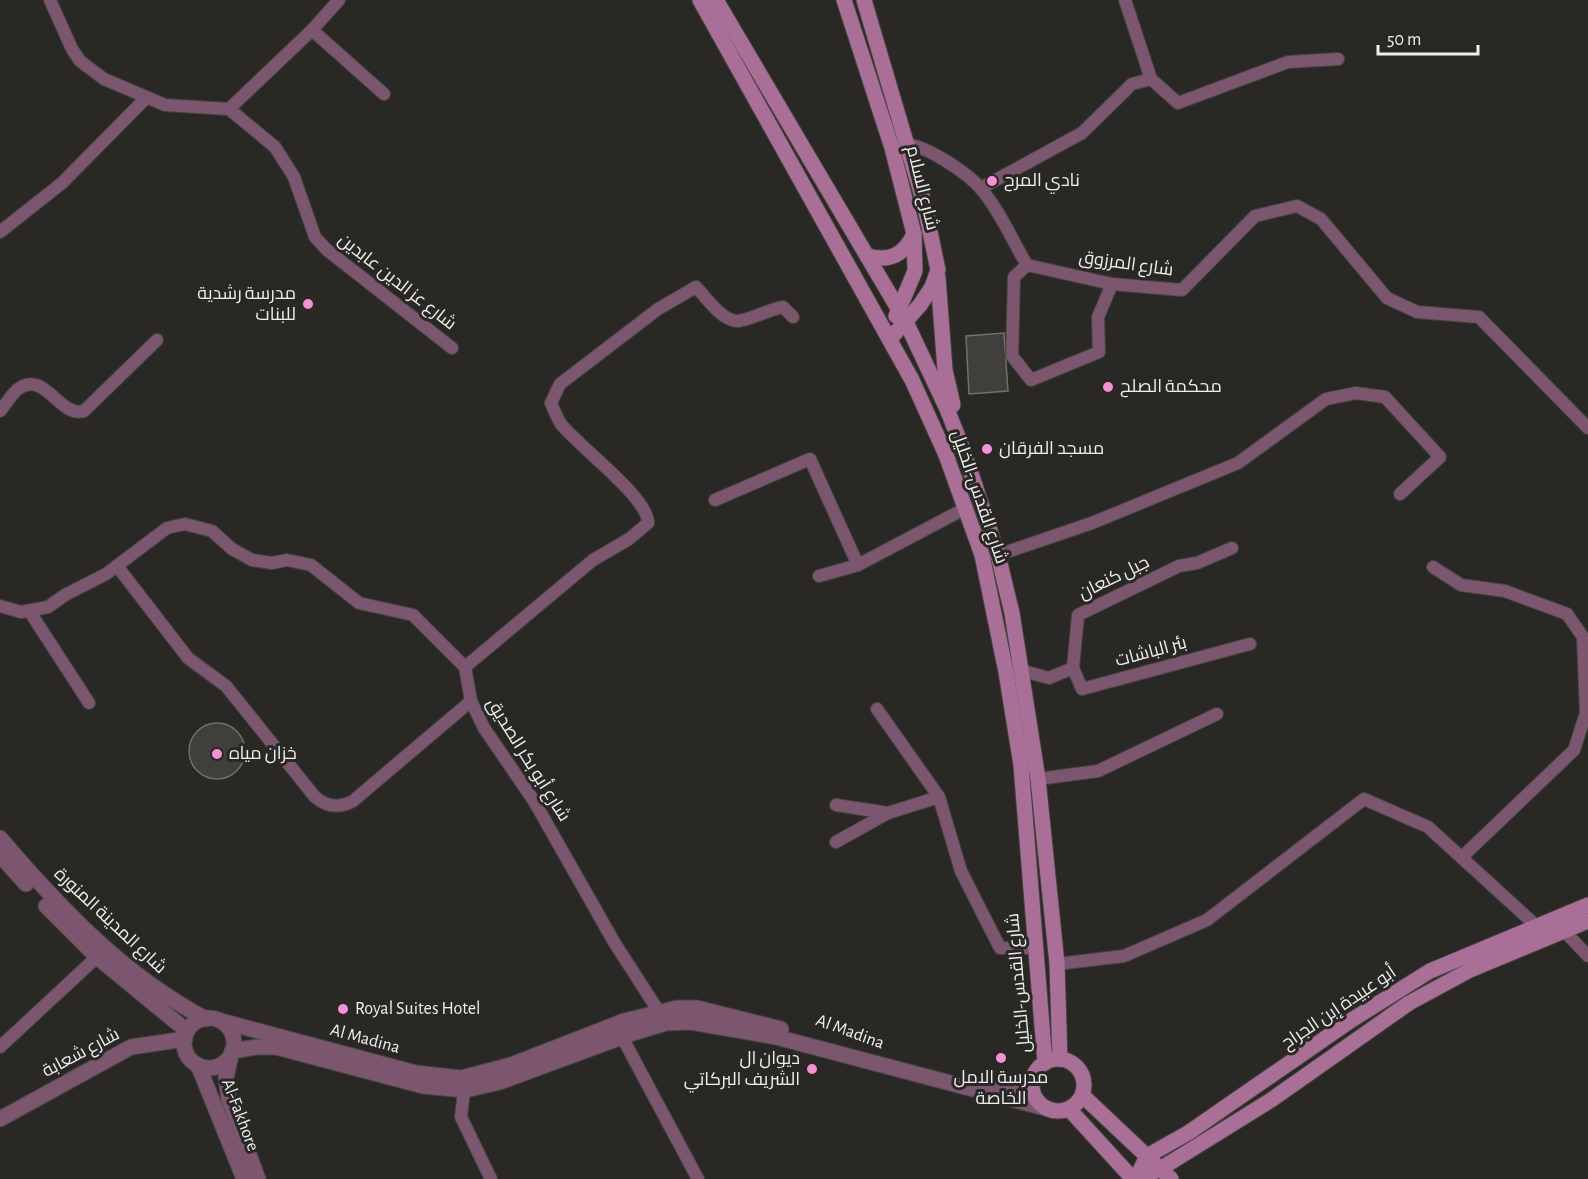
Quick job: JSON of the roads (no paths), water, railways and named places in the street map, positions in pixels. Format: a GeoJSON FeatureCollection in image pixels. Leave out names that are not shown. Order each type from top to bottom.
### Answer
{"type":"FeatureCollection","features":[{"type":"Feature","properties":{"kind":"main road","name":"شارع القدس-الخليل"},"geometry":{"type":"LineString","coordinates":[[700,0],[890,339],[946,455],[981,555],[1006,672],[1021,765],[1034,948],[1053,1061]]}},
{"type":"Feature","properties":{"kind":"main road","name":"شارع القدس-الخليل"},"geometry":{"type":"LineString","coordinates":[[716,0],[902,316],[947,409],[964,452],[998,555],[1023,671],[1038,779],[1057,964],[1053,1061]]}},
{"type":"Feature","properties":{"kind":"main road","name":"شارع السلام"},"geometry":{"type":"LineString","coordinates":[[844,0],[899,146],[924,203],[938,270],[945,370],[964,452]]}},
{"type":"Feature","properties":{"kind":"main road","name":"شارع السلام"},"geometry":{"type":"LineString","coordinates":[[864,0],[899,146],[914,234],[915,271],[902,316],[890,339]]}},
{"type":"Feature","properties":{"kind":"main road"},"geometry":{"type":"LineString","coordinates":[[867,256],[886,259],[898,255],[907,247],[914,234]]}},
{"type":"Feature","properties":{"kind":"main road","name":"شارع السلام"},"geometry":{"type":"LineString","coordinates":[[902,316],[932,287],[938,270]]}},
{"type":"Feature","properties":{"kind":"main road","name":"أبو عبيدة إبن الجراح"},"geometry":{"type":"LineString","coordinates":[[1147,1156],[1188,1133],[1350,1021],[1430,971],[1588,905]]}},
{"type":"Feature","properties":{"kind":"main road","name":"أبو عبيدة إبن الجراح"},"geometry":{"type":"LineString","coordinates":[[1136,1179],[1166,1174],[1409,1003],[1470,970],[1588,921]]}},
{"type":"Feature","properties":{"kind":"main road"},"geometry":{"type":"LineString","coordinates":[[1053,1061],[1075,1066],[1080,1072],[1084,1088],[1082,1095],[1069,1109],[1053,1111],[1045,1108],[1034,1096],[1032,1081],[1039,1067],[1053,1061]]}},
{"type":"Feature","properties":{"kind":"main road"},"geometry":{"type":"LineString","coordinates":[[1082,1095],[1166,1174]]}},
{"type":"Feature","properties":{"kind":"main road"},"geometry":{"type":"LineString","coordinates":[[1069,1109],[1136,1179],[1147,1156]]}},
{"type":"Feature","properties":{"kind":"street"},"geometry":{"type":"LineString","coordinates":[[50,0],[65,37],[80,61],[104,79],[145,99],[165,105],[229,109],[312,30],[339,0]]}},
{"type":"Feature","properties":{"kind":"street"},"geometry":{"type":"LineString","coordinates":[[1125,0],[1151,79],[1178,103],[1288,62],[1338,59]]}},
{"type":"Feature","properties":{"kind":"street"},"geometry":{"type":"LineString","coordinates":[[312,30],[384,94]]}},
{"type":"Feature","properties":{"kind":"street"},"geometry":{"type":"LineString","coordinates":[[981,188],[1082,133],[1132,84],[1151,79]]}},
{"type":"Feature","properties":{"kind":"street"},"geometry":{"type":"LineString","coordinates":[[0,231],[62,183],[145,99]]}},
{"type":"Feature","properties":{"kind":"street","name":"شارع عز الدين عابدين"},"geometry":{"type":"LineString","coordinates":[[229,109],[275,147],[285,160],[315,237],[327,250],[453,348]]}},
{"type":"Feature","properties":{"kind":"street"},"geometry":{"type":"LineString","coordinates":[[899,146],[934,154],[981,188],[1028,266],[1014,277],[1012,356],[1031,380],[1100,352],[1098,317],[1112,284]]}},
{"type":"Feature","properties":{"kind":"street","name":"شارع المرزوق"},"geometry":{"type":"LineString","coordinates":[[1028,266],[1112,284],[1182,290],[1256,216],[1297,206],[1321,219],[1388,298],[1417,312],[1479,317],[1588,428]]}},
{"type":"Feature","properties":{"kind":"street"},"geometry":{"type":"LineString","coordinates":[[0,606],[30,612],[48,607],[117,566],[167,528],[186,524],[203,527],[219,536],[242,556],[261,562],[287,560],[311,565],[359,603],[413,615],[465,667],[593,560],[629,539],[648,523],[648,513],[560,423],[551,403],[560,384],[658,309],[696,287],[726,317],[737,321],[767,309],[783,307],[794,317]]}},
{"type":"Feature","properties":{"kind":"street"},"geometry":{"type":"LineString","coordinates":[[0,411],[19,388],[34,385],[44,388],[72,411],[84,411],[156,340]]}},
{"type":"Feature","properties":{"kind":"street"},"geometry":{"type":"LineString","coordinates":[[998,555],[1092,523],[1238,464],[1326,399],[1343,393],[1385,397],[1440,457],[1400,494]]}},
{"type":"Feature","properties":{"kind":"street"},"geometry":{"type":"LineString","coordinates":[[715,500],[810,459],[858,565]]}},
{"type":"Feature","properties":{"kind":"street"},"geometry":{"type":"LineString","coordinates":[[819,576],[858,565],[964,509]]}},
{"type":"Feature","properties":{"kind":"street","name":"جبل كنعان"},"geometry":{"type":"LineString","coordinates":[[1073,668],[1078,615],[1179,566],[1197,563],[1232,548]]}},
{"type":"Feature","properties":{"kind":"street"},"geometry":{"type":"LineString","coordinates":[[117,566],[188,658],[226,686],[315,797],[328,805],[339,806],[353,801],[471,701]]}},
{"type":"Feature","properties":{"kind":"street"},"geometry":{"type":"LineString","coordinates":[[1433,567],[1461,585],[1504,591],[1567,614],[1583,637],[1587,713],[1574,750],[1462,857]]}},
{"type":"Feature","properties":{"kind":"street"},"geometry":{"type":"LineString","coordinates":[[30,612],[89,703]]}},
{"type":"Feature","properties":{"kind":"street","name":"بئر الباشات"},"geometry":{"type":"LineString","coordinates":[[1073,668],[1082,689],[1250,644]]}},
{"type":"Feature","properties":{"kind":"street","name":"شارع أبو بكر الصديق"},"geometry":{"type":"LineString","coordinates":[[465,667],[471,701],[484,728],[534,801],[614,942],[663,1017]]}},
{"type":"Feature","properties":{"kind":"street"},"geometry":{"type":"LineString","coordinates":[[1023,671],[1049,678],[1073,668]]}},
{"type":"Feature","properties":{"kind":"street"},"geometry":{"type":"LineString","coordinates":[[877,709],[939,797],[961,871],[1000,948],[1034,948]]}},
{"type":"Feature","properties":{"kind":"street"},"geometry":{"type":"LineString","coordinates":[[1038,779],[1098,771],[1217,714]]}},
{"type":"Feature","properties":{"kind":"street"},"geometry":{"type":"LineString","coordinates":[[836,842],[888,813],[939,797]]}},
{"type":"Feature","properties":{"kind":"street"},"geometry":{"type":"LineString","coordinates":[[1057,964],[1124,956],[1207,920],[1364,799],[1428,827],[1549,938]]}},
{"type":"Feature","properties":{"kind":"street"},"geometry":{"type":"LineString","coordinates":[[836,805],[888,813]]}},
{"type":"Feature","properties":{"kind":"street","name":"شارع المدينة المنورة"},"geometry":{"type":"LineString","coordinates":[[0,838],[52,898],[103,947],[157,991],[213,1020]]}},
{"type":"Feature","properties":{"kind":"street","name":"شارع المدينة المنورة"},"geometry":{"type":"LineString","coordinates":[[0,855],[47,908],[97,957],[186,1035]]}},
{"type":"Feature","properties":{"kind":"street"},"geometry":{"type":"LineString","coordinates":[[1565,932],[1588,956]]}},
{"type":"Feature","properties":{"kind":"street"},"geometry":{"type":"LineString","coordinates":[[0,1047],[97,957]]}},
{"type":"Feature","properties":{"kind":"street","name":"Al Madina"},"geometry":{"type":"LineString","coordinates":[[198,1065],[213,1067],[226,1061],[232,1053],[257,1047],[276,1047],[423,1086],[500,1082],[622,1037],[663,1017]]}},
{"type":"Feature","properties":{"kind":"street","name":"Al Madina"},"geometry":{"type":"LineString","coordinates":[[213,1020],[465,1084],[624,1021],[663,1017],[776,1037],[950,1083]]}},
{"type":"Feature","properties":{"kind":"street"},"geometry":{"type":"LineString","coordinates":[[198,1065],[187,1054],[186,1035],[198,1021],[213,1020],[231,1032],[232,1053]]}},
{"type":"Feature","properties":{"kind":"street","name":"شارع شعابة"},"geometry":{"type":"LineString","coordinates":[[0,1119],[131,1047],[186,1035]]}},
{"type":"Feature","properties":{"kind":"street"},"geometry":{"type":"LineString","coordinates":[[622,1037],[698,1179]]}},
{"type":"Feature","properties":{"kind":"street","name":"Al-Fakhore"},"geometry":{"type":"LineString","coordinates":[[232,1053],[226,1078],[229,1100],[258,1179]]}},
{"type":"Feature","properties":{"kind":"street","name":"Al-Fakhore"},"geometry":{"type":"LineString","coordinates":[[198,1065],[244,1179]]}},
{"type":"Feature","properties":{"kind":"street"},"geometry":{"type":"LineString","coordinates":[[950,1083],[993,1088],[1032,1081]]}},
{"type":"Feature","properties":{"kind":"street"},"geometry":{"type":"LineString","coordinates":[[950,1083],[1045,1108]]}},
{"type":"Feature","properties":{"kind":"street"},"geometry":{"type":"LineString","coordinates":[[465,1084],[461,1117],[491,1179]]}},
{"type":"Feature","properties":{"kind":"place","name":"نادي المرح"},"geometry":{"type":"Point","coordinates":[992,181]}},
{"type":"Feature","properties":{"kind":"place","name":"مدرسة رشدية للبنات"},"geometry":{"type":"Point","coordinates":[308,304]}},
{"type":"Feature","properties":{"kind":"place","name":"محكمة الصلح"},"geometry":{"type":"Point","coordinates":[1108,387]}},
{"type":"Feature","properties":{"kind":"place","name":"مسجد الفرقان"},"geometry":{"type":"Point","coordinates":[987,449]}},
{"type":"Feature","properties":{"kind":"place","name":"خزان مياه"},"geometry":{"type":"Point","coordinates":[217,754]}},
{"type":"Feature","properties":{"kind":"place","name":"Royal Suites Hotel"},"geometry":{"type":"Point","coordinates":[343,1009]}},
{"type":"Feature","properties":{"kind":"place","name":"مدرسة الامل الخاصة"},"geometry":{"type":"Point","coordinates":[1001,1058]}},
{"type":"Feature","properties":{"kind":"place","name":"ديوان ال الشريف البركاتي"},"geometry":{"type":"Point","coordinates":[812,1069]}}]}
